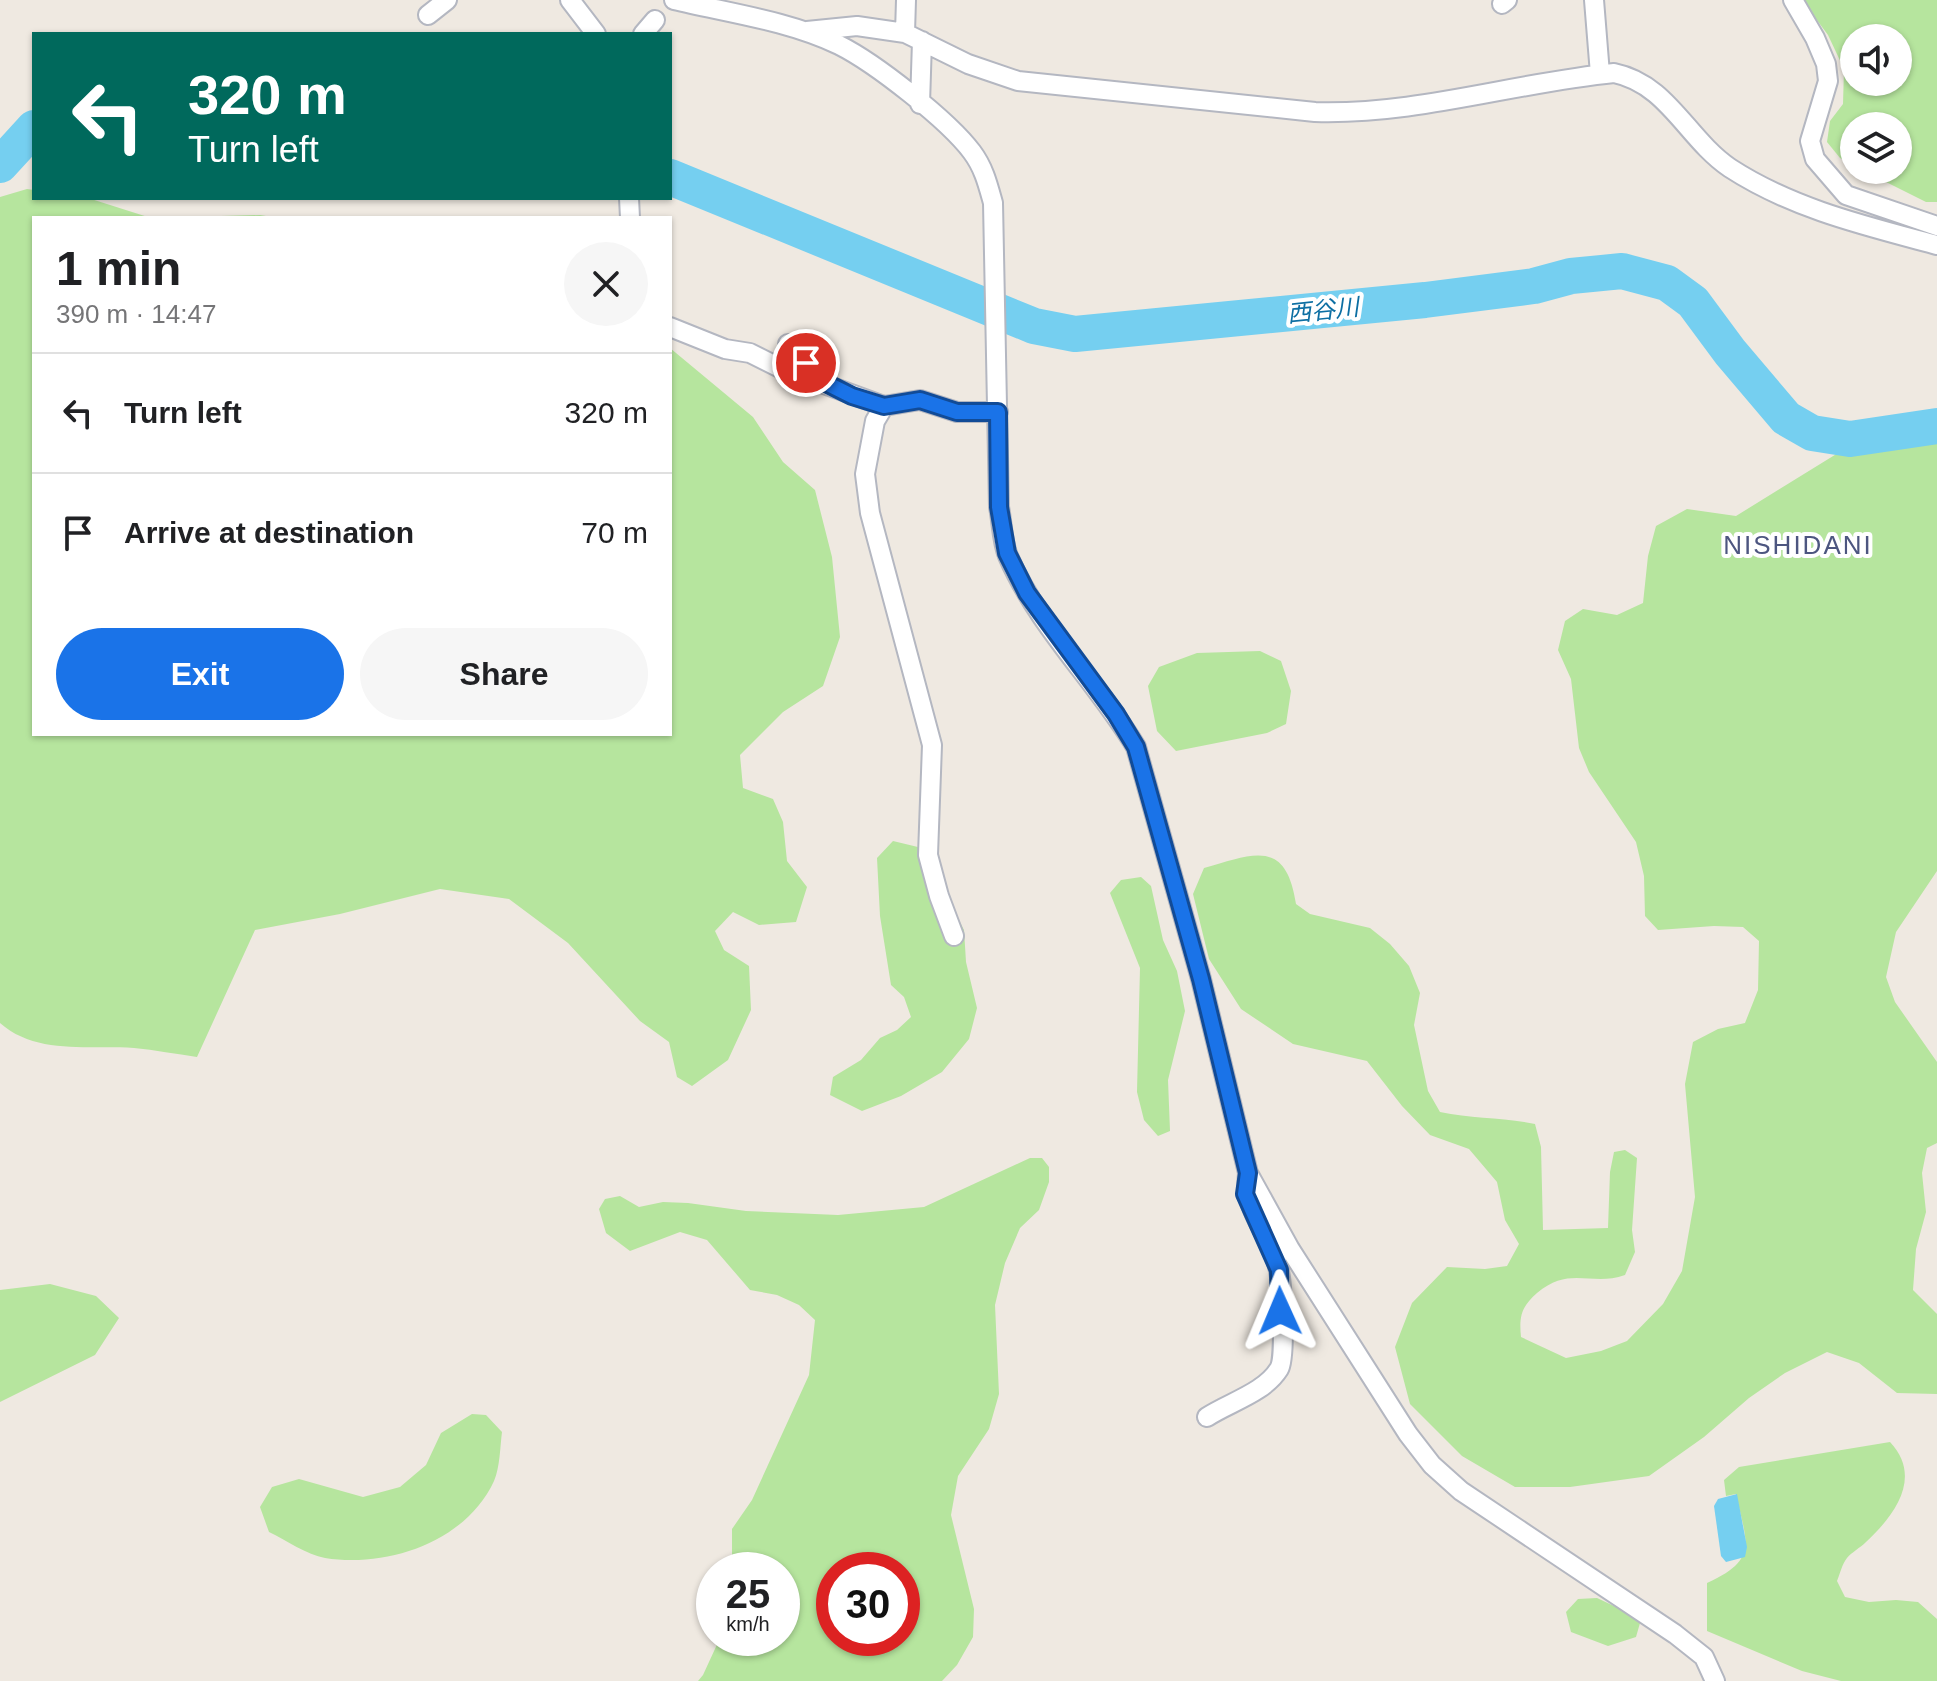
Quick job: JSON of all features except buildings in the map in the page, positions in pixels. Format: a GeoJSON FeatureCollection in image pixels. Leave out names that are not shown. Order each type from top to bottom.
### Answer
{"type":"FeatureCollection","features":[{"type":"Feature","properties":{"kind":"street"},"geometry":{"type":"LineString","coordinates":[[428,15],[447,0]]}},
{"type":"Feature","properties":{"kind":"street"},"geometry":{"type":"LineString","coordinates":[[570,0],[594,32]]}},
{"type":"Feature","properties":{"kind":"street"},"geometry":{"type":"LineString","coordinates":[[674,0],[805,32],[841,46],[920,104],[972,152],[986,175],[993,203],[999,507],[1007,553],[1027,593],[1116,714],[1136,747],[1201,979],[1248,1173],[1290,1249],[1408,1434],[1432,1465],[1461,1491],[1675,1634],[1704,1657],[1715,1681]]}},
{"type":"Feature","properties":{"kind":"street"},"geometry":{"type":"LineString","coordinates":[[906,0],[920,104]]}},
{"type":"Feature","properties":{"kind":"street"},"geometry":{"type":"LineString","coordinates":[[1594,0],[1600,74]]}},
{"type":"Feature","properties":{"kind":"street"},"geometry":{"type":"LineString","coordinates":[[1793,0],[1826,64],[1828,81],[1810,141],[1815,159],[1846,195],[1937,226]]}},
{"type":"Feature","properties":{"kind":"street"},"geometry":{"type":"LineString","coordinates":[[805,32],[857,26],[913,37],[968,64],[1018,81],[1315,112],[1358,113],[1406,109],[1614,73],[1633,77],[1655,90],[1708,152],[1755,182],[1867,229],[1937,245]]}},
{"type":"Feature","properties":{"kind":"street"},"geometry":{"type":"LineString","coordinates":[[672,328],[725,349],[750,353],[801,376],[884,406],[920,400],[957,412],[998,412]]}},
{"type":"Feature","properties":{"kind":"street"},"geometry":{"type":"LineString","coordinates":[[788,344],[824,382]]}},
{"type":"Feature","properties":{"kind":"street"},"geometry":{"type":"LineString","coordinates":[[884,406],[875,421],[867,461],[870,513],[932,745],[928,855],[954,936]]}},
{"type":"Feature","properties":{"kind":"street"},"geometry":{"type":"LineString","coordinates":[[1207,1417],[1263,1385],[1279,1369],[1285,1354],[1279,1270],[1245,1194],[1248,1173]]}},
{"type":"Feature","properties":{"kind":"green space"},"geometry":{"type":"Polygon","coordinates":[[[1802,0],[1937,0],[1937,202],[1926,202],[1890,184],[1912,184],[1912,112],[1840,112],[1840,158],[1827,142],[1830,121],[1843,104],[1843,96],[1912,96],[1912,24],[1840,24],[1840,60],[1828,35],[1802,0]]]}},
{"type":"Feature","properties":{"kind":"green space"},"geometry":{"type":"Polygon","coordinates":[[[27,189],[32,190],[32,200],[94,200],[145,216],[32,216],[32,736],[672,736],[672,350],[753,417],[783,462],[815,490],[832,557],[840,637],[823,686],[783,712],[740,755],[743,788],[773,799],[783,822],[787,861],[807,887],[796,922],[759,925],[733,912],[715,931],[724,950],[749,966],[751,1010],[728,1060],[692,1086],[677,1077],[669,1042],[640,1021],[568,943],[509,899],[440,889],[340,914],[255,930],[197,1057],[134,1048],[46,1044],[14,1033],[0,1023],[0,197],[27,189]]]}},
{"type":"Feature","properties":{"kind":"green space"},"geometry":{"type":"Polygon","coordinates":[[[1937,442],[1937,871],[1896,932],[1886,977],[1895,1002],[1937,1062],[1937,1143],[1927,1148],[1922,1173],[1926,1212],[1916,1249],[1913,1290],[1937,1314],[1937,1394],[1897,1393],[1859,1363],[1827,1352],[1785,1373],[1749,1398],[1704,1437],[1649,1476],[1570,1487],[1515,1487],[1462,1456],[1410,1404],[1395,1347],[1412,1303],[1447,1267],[1485,1269],[1507,1266],[1519,1244],[1505,1220],[1497,1182],[1469,1149],[1430,1135],[1402,1106],[1367,1061],[1293,1044],[1241,1009],[1209,959],[1193,894],[1204,868],[1238,858],[1265,856],[1276,860],[1285,869],[1296,904],[1310,914],[1370,928],[1390,944],[1409,966],[1420,993],[1414,1025],[1428,1091],[1440,1112],[1535,1124],[1541,1147],[1543,1230],[1608,1228],[1610,1172],[1614,1152],[1625,1150],[1637,1158],[1632,1230],[1635,1252],[1625,1275],[1602,1279],[1570,1278],[1549,1285],[1527,1303],[1520,1324],[1521,1337],[1566,1358],[1601,1351],[1627,1341],[1663,1304],[1682,1271],[1695,1197],[1685,1084],[1693,1042],[1718,1029],[1745,1023],[1758,990],[1759,941],[1743,927],[1658,930],[1645,916],[1644,876],[1636,842],[1589,772],[1579,748],[1571,679],[1558,650],[1565,621],[1583,609],[1617,615],[1643,603],[1648,556],[1656,526],[1687,509],[1736,516],[1838,453],[1937,442]]]}},
{"type":"Feature","properties":{"kind":"green space"},"geometry":{"type":"Polygon","coordinates":[[[1260,651],[1281,661],[1291,691],[1286,724],[1267,733],[1176,751],[1157,731],[1148,686],[1159,667],[1197,653],[1260,651]]]}},
{"type":"Feature","properties":{"kind":"green space"},"geometry":{"type":"Polygon","coordinates":[[[893,841],[922,848],[964,930],[966,962],[977,1008],[969,1039],[942,1072],[901,1096],[862,1111],[830,1095],[833,1077],[861,1060],[880,1038],[897,1030],[911,1017],[904,997],[891,985],[880,916],[877,858],[893,841]]]}},
{"type":"Feature","properties":{"kind":"green space"},"geometry":{"type":"Polygon","coordinates":[[[1141,877],[1151,886],[1163,940],[1177,971],[1185,1011],[1168,1080],[1170,1131],[1158,1136],[1144,1120],[1137,1092],[1140,968],[1110,893],[1121,880],[1141,877]]]}},
{"type":"Feature","properties":{"kind":"green space"},"geometry":{"type":"Polygon","coordinates":[[[1030,1158],[1042,1158],[1049,1167],[1049,1182],[1039,1210],[1020,1228],[1005,1263],[995,1305],[999,1394],[989,1429],[958,1476],[951,1515],[974,1609],[973,1637],[957,1665],[942,1681],[698,1681],[712,1656],[800,1656],[800,1552],[732,1552],[732,1529],[752,1500],[809,1375],[815,1320],[799,1305],[777,1295],[750,1290],[707,1240],[680,1232],[630,1251],[606,1233],[599,1209],[605,1199],[620,1196],[639,1207],[663,1202],[688,1203],[746,1211],[838,1215],[924,1207],[1030,1158]]]}},
{"type":"Feature","properties":{"kind":"green space"},"geometry":{"type":"Polygon","coordinates":[[[50,1284],[96,1296],[119,1318],[95,1355],[0,1402],[0,1290],[50,1284]]]}},
{"type":"Feature","properties":{"kind":"green space"},"geometry":{"type":"Polygon","coordinates":[[[472,1414],[486,1415],[502,1432],[498,1470],[481,1502],[445,1535],[398,1554],[349,1560],[318,1556],[269,1532],[260,1507],[272,1487],[299,1479],[363,1497],[400,1487],[426,1465],[441,1433],[472,1414]]]}},
{"type":"Feature","properties":{"kind":"green space"},"geometry":{"type":"Polygon","coordinates":[[[1890,1442],[1900,1455],[1904,1469],[1905,1482],[1901,1495],[1887,1520],[1847,1558],[1837,1581],[1845,1597],[1869,1602],[1918,1602],[1937,1619],[1937,1681],[1841,1681],[1802,1671],[1707,1631],[1707,1583],[1735,1566],[1745,1548],[1736,1494],[1726,1496],[1724,1480],[1739,1467],[1890,1442]]]}},
{"type":"Feature","properties":{"kind":"green space"},"geometry":{"type":"Polygon","coordinates":[[[1597,1598],[1631,1614],[1640,1623],[1636,1637],[1608,1646],[1571,1632],[1566,1612],[1578,1599],[1597,1598]]]}},
{"type":"Feature","properties":{"kind":"water"},"geometry":{"type":"Polygon","coordinates":[[[1737,1494],[1747,1547],[1745,1557],[1726,1562],[1721,1556],[1714,1506],[1718,1499],[1737,1494]]]}},
{"type":"Feature","properties":{"kind":"waterway","name":"西谷川"},"geometry":{"type":"LineString","coordinates":[[0,165],[32,130]]}},
{"type":"Feature","properties":{"kind":"waterway","name":"西谷川"},"geometry":{"type":"LineString","coordinates":[[672,178],[1034,326],[1075,334],[1425,300],[1534,286],[1571,276],[1622,271],[1667,283],[1693,302],[1730,352],[1786,418],[1812,433],[1850,439],[1937,426]]}},
{"type":"Feature","properties":{"kind":"district","name":"NISHIDANI"},"geometry":{"type":"Point","coordinates":[1798,545]}},
{"type":"Feature","properties":{"kind":"route"},"geometry":{"type":"LineString","coordinates":[[806,363],[824,382],[852,396],[884,406],[920,400],[957,412],[998,412],[999,507],[1007,553],[1027,593],[1116,714],[1136,747],[1201,979],[1248,1173],[1245,1194],[1279,1270],[1280,1311]]}}]}
